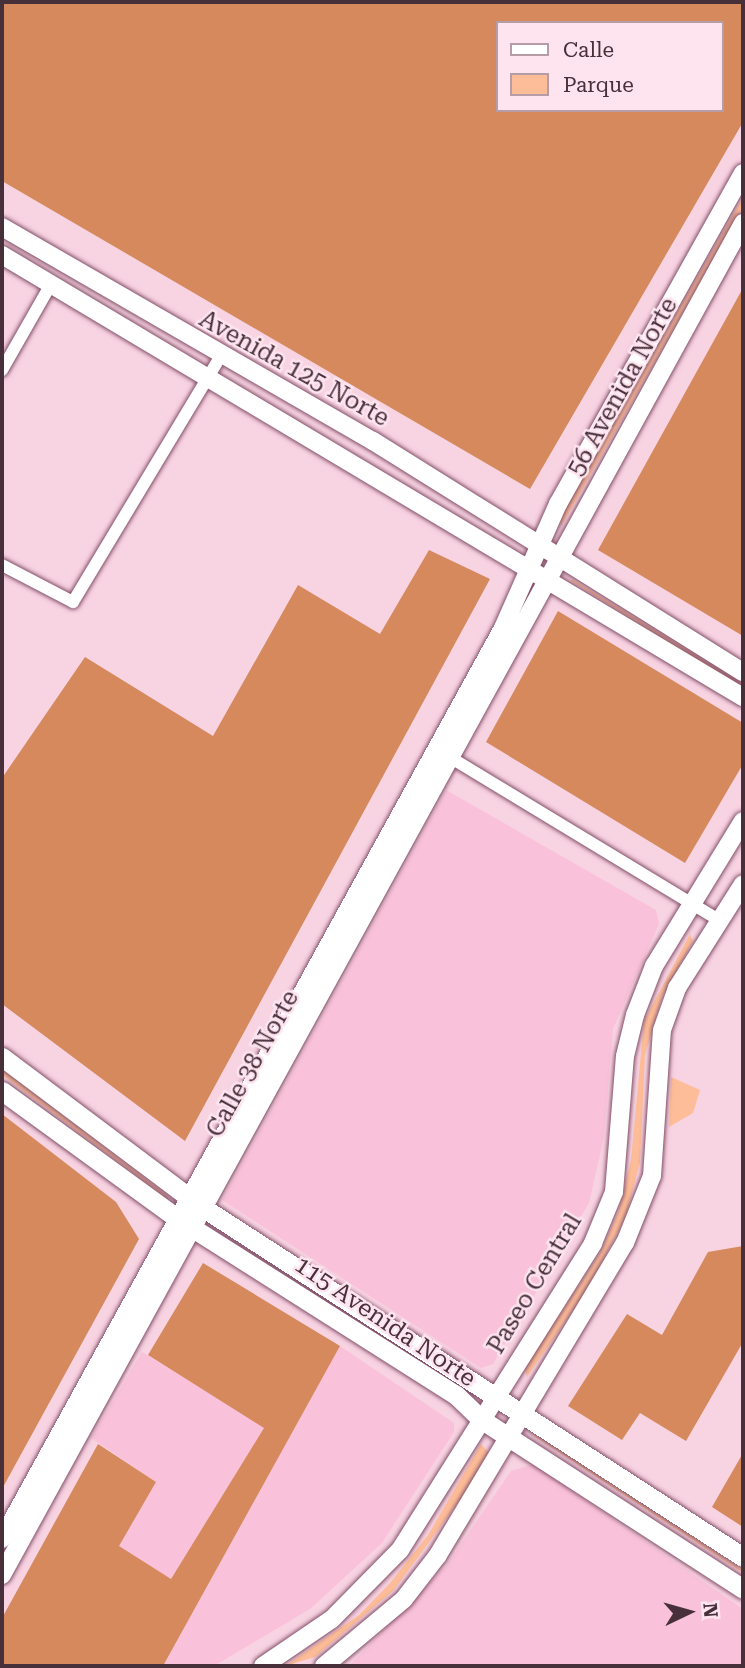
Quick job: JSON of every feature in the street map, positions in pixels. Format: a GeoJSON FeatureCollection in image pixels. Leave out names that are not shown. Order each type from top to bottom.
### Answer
{"type":"FeatureCollection","features":[{"type":"Feature","properties":{"kind":"main road","name":"56 Avenida Norte"},"geometry":{"type":"LineString","coordinates":[[743,173],[537,545],[540,571],[559,558],[743,223]]}},
{"type":"Feature","properties":{"kind":"main road","name":"Avenida 125 Norte"},"geometry":{"type":"LineString","coordinates":[[2,227],[220,357],[455,491],[743,672]]}},
{"type":"Feature","properties":{"kind":"main road","name":"Avenida 125 Norte"},"geometry":{"type":"LineString","coordinates":[[2,255],[210,380],[540,571],[743,696]]}},
{"type":"Feature","properties":{"kind":"main road","name":"56 Avenida Norte"},"geometry":{"type":"LineString","coordinates":[[455,491],[472,492],[535,525],[558,504]]}},
{"type":"Feature","properties":{"kind":"main road","name":"Calle 38 Norte"},"geometry":{"type":"LineString","coordinates":[[2,1539],[196,1203],[444,753],[540,571]]}},
{"type":"Feature","properties":{"kind":"main road","name":"Paseo Central"},"geometry":{"type":"LineString","coordinates":[[262,1666],[332,1619],[375,1577],[482,1420],[593,1243],[608,1205],[635,1015],[654,966],[743,821]]}},
{"type":"Feature","properties":{"kind":"main road"},"geometry":{"type":"LineString","coordinates":[[324,1666],[404,1599],[510,1436],[594,1299],[646,1195],[662,1030],[677,988],[717,919],[743,884]]}},
{"type":"Feature","properties":{"kind":"main road","name":"115 Avenida Norte"},"geometry":{"type":"LineString","coordinates":[[2,1057],[196,1203],[524,1413]]}},
{"type":"Feature","properties":{"kind":"main road","name":"115 Avenida Norte"},"geometry":{"type":"LineString","coordinates":[[2,1091],[185,1222],[456,1395],[482,1420],[743,1590]]}},
{"type":"Feature","properties":{"kind":"main road","name":"Calle 38 Norte"},"geometry":{"type":"LineString","coordinates":[[2,1575],[185,1222]]}},
{"type":"Feature","properties":{"kind":"main road"},"geometry":{"type":"LineString","coordinates":[[524,1413],[743,1557]]}},
{"type":"Feature","properties":{"kind":"street"},"geometry":{"type":"LineString","coordinates":[[2,370],[51,284]]}},
{"type":"Feature","properties":{"kind":"street"},"geometry":{"type":"LineString","coordinates":[[2,565],[73,602],[210,380],[220,357]]}},
{"type":"Feature","properties":{"kind":"street"},"geometry":{"type":"LineString","coordinates":[[444,753],[717,919]]}},
{"type":"Feature","properties":{"kind":"shaded area"},"geometry":{"type":"Polygon","coordinates":[[[2,2],[743,2],[743,122],[530,489],[2,181],[2,2]]]}},
{"type":"Feature","properties":{"kind":"shaded area"},"geometry":{"type":"Polygon","coordinates":[[[743,288],[743,636],[598,550],[743,288]]]}},
{"type":"Feature","properties":{"kind":"shaded area"},"geometry":{"type":"Polygon","coordinates":[[[429,550],[490,579],[185,1141],[2,1004],[2,778],[85,657],[213,736],[298,585],[380,634],[429,550]]]}},
{"type":"Feature","properties":{"kind":"shaded area"},"geometry":{"type":"Polygon","coordinates":[[[558,611],[743,723],[743,764],[685,863],[486,742],[558,611]]]}},
{"type":"Feature","properties":{"kind":"shaded area"},"geometry":{"type":"Polygon","coordinates":[[[446,790],[656,910],[659,924],[613,1029],[604,1137],[589,1203],[493,1364],[481,1368],[222,1200],[446,790]]]}},
{"type":"Feature","properties":{"kind":"shaded area"},"geometry":{"type":"Polygon","coordinates":[[[2,1114],[116,1202],[139,1239],[2,1489],[2,1114]]]}},
{"type":"Feature","properties":{"kind":"shaded area"},"geometry":{"type":"Polygon","coordinates":[[[743,1246],[743,1342],[686,1441],[640,1413],[622,1440],[568,1406],[627,1314],[662,1335],[708,1252],[743,1246]]]}},
{"type":"Feature","properties":{"kind":"shaded area"},"geometry":{"type":"Polygon","coordinates":[[[203,1263],[340,1346],[163,1666],[2,1666],[2,1618],[98,1444],[156,1482],[119,1546],[171,1579],[264,1428],[148,1355],[203,1263]]]}},
{"type":"Feature","properties":{"kind":"shaded area"},"geometry":{"type":"Polygon","coordinates":[[[340,1346],[454,1423],[454,1432],[382,1543],[310,1609],[214,1666],[163,1666],[340,1346]]]}},
{"type":"Feature","properties":{"kind":"shaded area"},"geometry":{"type":"Polygon","coordinates":[[[142,1352],[265,1427],[171,1579],[118,1547],[156,1482],[91,1438],[142,1352]]]}},
{"type":"Feature","properties":{"kind":"shaded area"},"geometry":{"type":"Polygon","coordinates":[[[743,1453],[743,1527],[712,1507],[743,1453]]]}},
{"type":"Feature","properties":{"kind":"shaded area"},"geometry":{"type":"Polygon","coordinates":[[[533,1464],[743,1609],[743,1666],[349,1666],[446,1566],[511,1471],[533,1464]]]}},
{"type":"Feature","properties":{"kind":"green space"},"geometry":{"type":"Polygon","coordinates":[[[743,197],[743,207],[561,527],[561,515],[743,197]]]}},
{"type":"Feature","properties":{"kind":"green space"},"geometry":{"type":"Polygon","coordinates":[[[572,579],[743,684],[743,688],[571,581],[572,579]]]}},
{"type":"Feature","properties":{"kind":"green space"},"geometry":{"type":"Polygon","coordinates":[[[690,934],[693,941],[662,997],[645,1055],[640,1162],[626,1216],[587,1290],[527,1377],[525,1368],[600,1253],[618,1213],[631,1160],[644,1021],[690,934]]]}},
{"type":"Feature","properties":{"kind":"green space"},"geometry":{"type":"Polygon","coordinates":[[[2,1069],[168,1196],[168,1199],[2,1075],[2,1069]]]}},
{"type":"Feature","properties":{"kind":"green space"},"geometry":{"type":"Polygon","coordinates":[[[671,1077],[700,1090],[693,1113],[669,1127],[671,1077]]]}},
{"type":"Feature","properties":{"kind":"green space"},"geometry":{"type":"Polygon","coordinates":[[[536,1433],[743,1570],[743,1573],[534,1436],[536,1433]]]}},
{"type":"Feature","properties":{"kind":"green space"},"geometry":{"type":"Polygon","coordinates":[[[481,1444],[489,1453],[466,1492],[393,1591],[315,1657],[285,1666],[359,1615],[390,1583],[428,1535],[481,1444]]]}}]}
